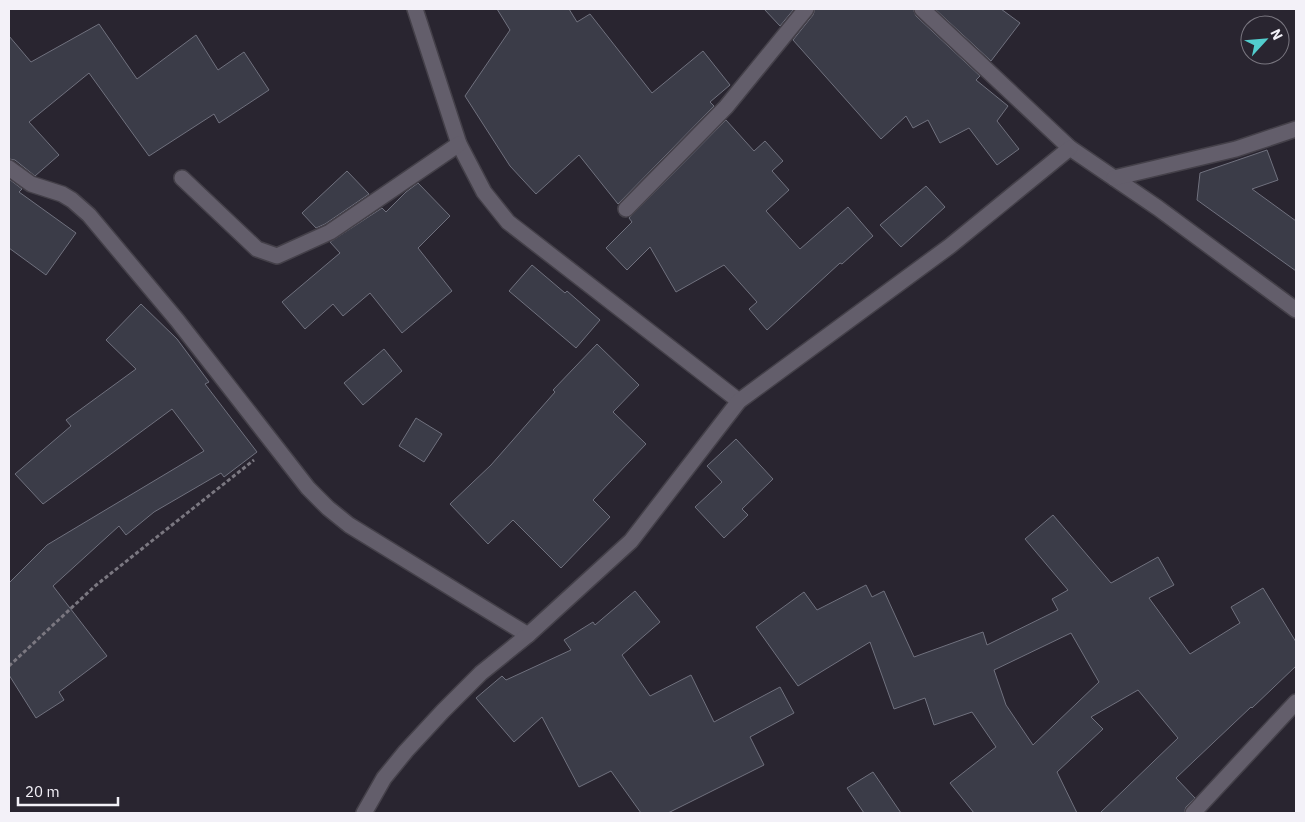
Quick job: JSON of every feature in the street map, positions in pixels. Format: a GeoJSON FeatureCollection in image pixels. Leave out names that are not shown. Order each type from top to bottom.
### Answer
{"type":"FeatureCollection","features":[{"type":"Feature","properties":{"kind":"street"},"geometry":{"type":"LineString","coordinates":[[415,9],[460,144],[484,192],[508,222],[739,401]]}},
{"type":"Feature","properties":{"kind":"street"},"geometry":{"type":"LineString","coordinates":[[626,209],[726,108],[806,9]]}},
{"type":"Feature","properties":{"kind":"street"},"geometry":{"type":"LineString","coordinates":[[922,9],[1070,148],[1158,208],[1296,310]]}},
{"type":"Feature","properties":{"kind":"street"},"geometry":{"type":"LineString","coordinates":[[1114,178],[1236,149],[1296,129]]}},
{"type":"Feature","properties":{"kind":"street"},"geometry":{"type":"LineString","coordinates":[[182,178],[257,249],[278,256],[330,232],[460,144]]}},
{"type":"Feature","properties":{"kind":"street"},"geometry":{"type":"LineString","coordinates":[[364,813],[384,778],[406,751],[480,674],[528,635],[631,541],[739,401],[950,246],[1070,148]]}},
{"type":"Feature","properties":{"kind":"street"},"geometry":{"type":"LineString","coordinates":[[9,168],[31,184],[62,194],[89,215],[177,320],[308,488],[337,516],[528,635]]}},
{"type":"Feature","properties":{"kind":"street"},"geometry":{"type":"LineString","coordinates":[[1193,813],[1296,702]]}},
{"type":"Feature","properties":{"kind":"path"},"geometry":{"type":"LineString","coordinates":[[9,665],[95,586],[274,444]]}},
{"type":"Feature","properties":{"kind":"building"},"geometry":{"type":"Polygon","coordinates":[[[497,9],[569,9],[577,22],[590,14],[652,93],[703,51],[730,85],[710,102],[714,106],[618,204],[579,155],[536,194],[510,166],[465,96],[510,30],[497,9]]]}},
{"type":"Feature","properties":{"kind":"building"},"geometry":{"type":"Polygon","coordinates":[[[764,9],[794,9],[780,26],[764,9]]]}},
{"type":"Feature","properties":{"kind":"building"},"geometry":{"type":"Polygon","coordinates":[[[815,9],[913,9],[916,16],[980,76],[976,80],[1008,106],[997,121],[1019,149],[997,165],[969,128],[940,143],[928,120],[913,128],[906,116],[881,139],[793,40],[813,15],[815,9]]]}},
{"type":"Feature","properties":{"kind":"building"},"geometry":{"type":"Polygon","coordinates":[[[935,9],[1001,9],[1020,23],[991,61],[935,9]]]}},
{"type":"Feature","properties":{"kind":"building"},"geometry":{"type":"Polygon","coordinates":[[[99,24],[137,79],[196,35],[218,70],[244,52],[269,90],[219,123],[214,114],[149,156],[89,73],[29,122],[59,155],[35,176],[15,160],[9,159],[9,36],[31,62],[99,24]]]}},
{"type":"Feature","properties":{"kind":"building"},"geometry":{"type":"Polygon","coordinates":[[[726,120],[754,151],[765,141],[783,161],[772,171],[789,190],[766,211],[800,249],[848,207],[873,236],[842,264],[840,263],[767,330],[749,309],[757,302],[724,265],[676,292],[650,247],[627,270],[606,248],[632,222],[629,218],[726,120]]]}},
{"type":"Feature","properties":{"kind":"building"},"geometry":{"type":"Polygon","coordinates":[[[1267,150],[1278,180],[1252,189],[1296,221],[1296,271],[1197,200],[1200,173],[1267,150]]]}},
{"type":"Feature","properties":{"kind":"building"},"geometry":{"type":"Polygon","coordinates":[[[347,171],[369,194],[316,228],[302,213],[347,171]]]}},
{"type":"Feature","properties":{"kind":"building"},"geometry":{"type":"Polygon","coordinates":[[[9,179],[22,189],[19,192],[76,233],[46,275],[9,248],[9,179]]]}},
{"type":"Feature","properties":{"kind":"building"},"geometry":{"type":"Polygon","coordinates":[[[418,183],[450,216],[418,248],[452,291],[402,333],[370,293],[343,316],[333,304],[305,329],[282,302],[340,253],[330,242],[382,208],[386,212],[418,183]]]}},
{"type":"Feature","properties":{"kind":"building"},"geometry":{"type":"Polygon","coordinates":[[[926,186],[945,207],[901,247],[880,225],[926,186]]]}},
{"type":"Feature","properties":{"kind":"building"},"geometry":{"type":"Polygon","coordinates":[[[532,265],[565,293],[567,291],[600,320],[576,348],[509,291],[532,265]]]}},
{"type":"Feature","properties":{"kind":"building"},"geometry":{"type":"Polygon","coordinates":[[[141,304],[177,339],[209,382],[205,384],[257,452],[224,477],[221,473],[154,512],[126,535],[119,526],[53,586],[107,656],[59,692],[64,700],[36,718],[9,675],[9,583],[47,545],[204,451],[172,409],[43,504],[15,474],[71,426],[66,420],[136,369],[106,340],[141,304]]]}},
{"type":"Feature","properties":{"kind":"building"},"geometry":{"type":"Polygon","coordinates":[[[597,344],[639,385],[613,412],[646,444],[593,500],[610,517],[561,568],[513,520],[488,544],[450,504],[491,465],[555,392],[553,390],[597,344]]]}},
{"type":"Feature","properties":{"kind":"building"},"geometry":{"type":"Polygon","coordinates":[[[384,349],[402,371],[363,405],[344,383],[384,349]]]}},
{"type":"Feature","properties":{"kind":"building"},"geometry":{"type":"Polygon","coordinates":[[[416,418],[442,434],[424,462],[399,446],[416,418]]]}},
{"type":"Feature","properties":{"kind":"building"},"geometry":{"type":"Polygon","coordinates":[[[736,439],[773,479],[742,509],[748,515],[724,538],[695,507],[722,482],[707,466],[736,439]]]}},
{"type":"Feature","properties":{"kind":"building"},"geometry":{"type":"Polygon","coordinates":[[[1053,515],[1111,583],[1158,557],[1174,585],[1149,598],[1190,654],[1240,623],[1231,607],[1263,588],[1296,642],[1296,666],[1176,778],[1195,798],[1186,807],[1184,813],[1100,813],[1178,738],[1138,690],[1091,717],[1103,729],[1057,772],[1077,813],[974,813],[950,783],[996,747],[972,712],[934,725],[925,698],[894,709],[870,642],[798,686],[756,627],[804,592],[817,610],[866,585],[872,597],[884,591],[914,657],[983,632],[987,645],[1058,610],[1052,599],[1068,590],[1025,539],[1053,515]],[[1071,633],[994,670],[1006,705],[1033,745],[1099,682],[1071,633]]]}},
{"type":"Feature","properties":{"kind":"building"},"geometry":{"type":"Polygon","coordinates":[[[635,591],[660,622],[622,655],[650,696],[691,675],[714,722],[780,687],[794,713],[750,737],[764,765],[668,813],[641,813],[611,771],[579,787],[542,717],[514,742],[476,698],[502,676],[506,680],[571,650],[564,640],[593,622],[595,625],[635,591]]]}},
{"type":"Feature","properties":{"kind":"building"},"geometry":{"type":"Polygon","coordinates":[[[873,772],[901,813],[864,813],[847,788],[873,772]]]}}]}
